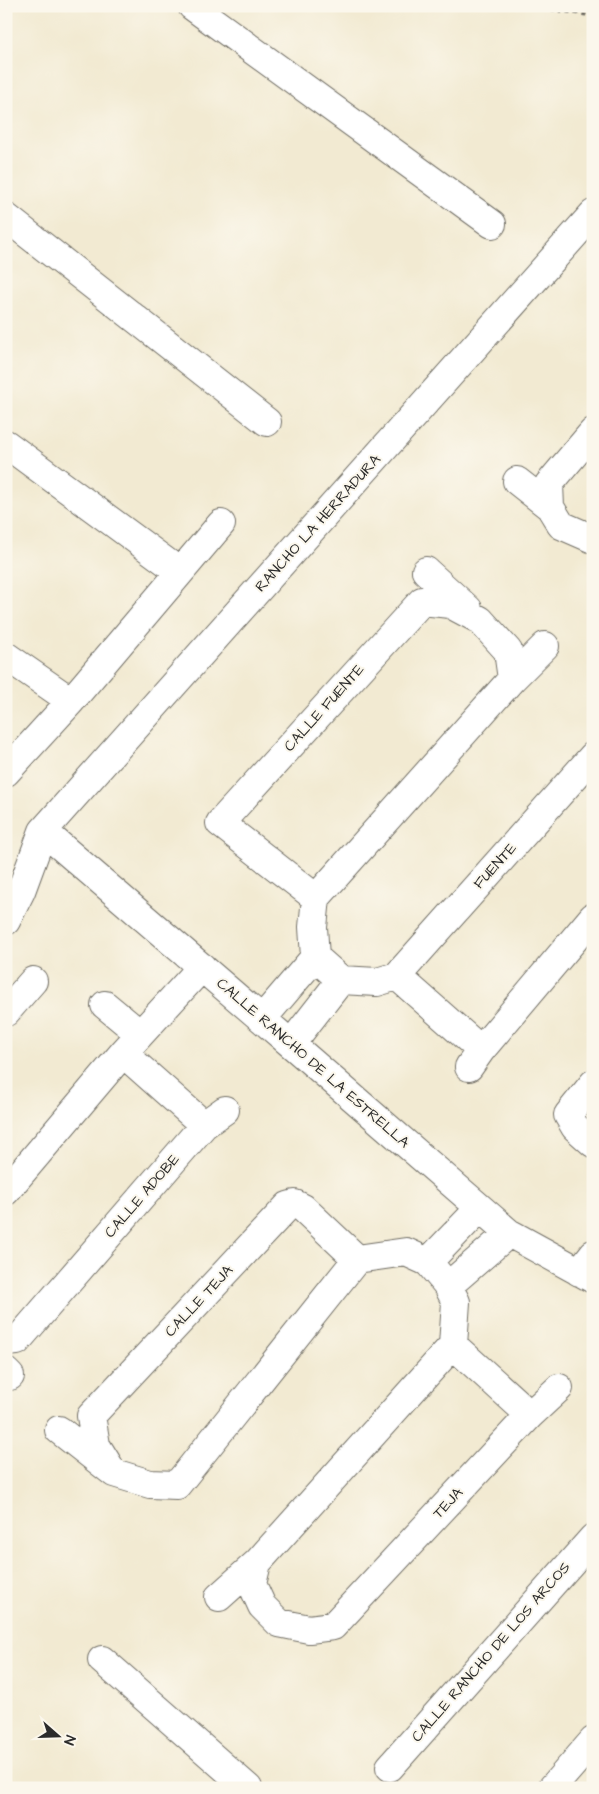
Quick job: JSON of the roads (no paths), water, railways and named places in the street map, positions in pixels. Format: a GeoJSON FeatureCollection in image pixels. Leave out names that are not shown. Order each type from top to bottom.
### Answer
{"type":"FeatureCollection","features":[{"type":"Feature","properties":{"kind":"street"},"geometry":{"type":"LineString","coordinates":[[192,6],[492,224]]}},
{"type":"Feature","properties":{"kind":"street","name":"RANCHO LA HERRADURA"},"geometry":{"type":"LineString","coordinates":[[44,831],[593,214]]}},
{"type":"Feature","properties":{"kind":"street"},"geometry":{"type":"LineString","coordinates":[[6,218],[268,422]]}},
{"type":"Feature","properties":{"kind":"street"},"geometry":{"type":"LineString","coordinates":[[550,507],[549,484],[593,432]]}},
{"type":"Feature","properties":{"kind":"street"},"geometry":{"type":"LineString","coordinates":[[6,444],[180,572]]}},
{"type":"Feature","properties":{"kind":"street"},"geometry":{"type":"LineString","coordinates":[[517,481],[550,507],[561,525],[593,539]]}},
{"type":"Feature","properties":{"kind":"street"},"geometry":{"type":"LineString","coordinates":[[6,772],[71,701],[221,524]]}},
{"type":"Feature","properties":{"kind":"street"},"geometry":{"type":"LineString","coordinates":[[426,571],[480,620]]}},
{"type":"Feature","properties":{"kind":"street","name":"CALLE FUENTE"},"geometry":{"type":"LineString","coordinates":[[316,898],[220,823],[422,601],[450,604],[480,620],[508,651],[512,679]]}},
{"type":"Feature","properties":{"kind":"street"},"geometry":{"type":"LineString","coordinates":[[291,1044],[328,969],[312,927],[316,898],[512,679],[545,646]]}},
{"type":"Feature","properties":{"kind":"street"},"geometry":{"type":"LineString","coordinates":[[6,656],[71,701]]}},
{"type":"Feature","properties":{"kind":"street","name":"FUENTE"},"geometry":{"type":"LineString","coordinates":[[397,976],[593,756]]}},
{"type":"Feature","properties":{"kind":"street"},"geometry":{"type":"LineString","coordinates":[[6,921],[21,891],[44,831]]}},
{"type":"Feature","properties":{"kind":"street","name":"CALLE RANCHO DE LA ESTRELLA"},"geometry":{"type":"LineString","coordinates":[[44,831],[509,1233],[588,1268]]}},
{"type":"Feature","properties":{"kind":"street"},"geometry":{"type":"LineString","coordinates":[[328,969],[376,982],[397,976],[475,1059],[593,917]]}},
{"type":"Feature","properties":{"kind":"street"},"geometry":{"type":"LineString","coordinates":[[6,1191],[132,1043],[202,967]]}},
{"type":"Feature","properties":{"kind":"street"},"geometry":{"type":"LineString","coordinates":[[262,1019],[328,969]]}},
{"type":"Feature","properties":{"kind":"street"},"geometry":{"type":"LineString","coordinates":[[6,1012],[34,980]]}},
{"type":"Feature","properties":{"kind":"street","name":"CALLE ADOBE"},"geometry":{"type":"LineString","coordinates":[[6,1342],[16,1341],[214,1117],[132,1043],[105,1005]]}},
{"type":"Feature","properties":{"kind":"street"},"geometry":{"type":"LineString","coordinates":[[593,1084],[568,1115],[575,1127],[593,1143]]}},
{"type":"Feature","properties":{"kind":"street","name":"CALLE TEJA"},"geometry":{"type":"LineString","coordinates":[[114,1473],[96,1445],[91,1416],[288,1206],[295,1204],[303,1208],[357,1259]]}},
{"type":"Feature","properties":{"kind":"street"},"geometry":{"type":"LineString","coordinates":[[428,1262],[480,1208]]}},
{"type":"Feature","properties":{"kind":"street"},"geometry":{"type":"LineString","coordinates":[[448,1286],[509,1233]]}},
{"type":"Feature","properties":{"kind":"street"},"geometry":{"type":"LineString","coordinates":[[60,1430],[114,1473],[150,1484],[177,1485],[357,1259],[406,1252],[428,1262],[448,1286],[456,1302],[453,1345],[257,1564],[219,1598]]}},
{"type":"Feature","properties":{"kind":"street"},"geometry":{"type":"LineString","coordinates":[[453,1345],[530,1415]]}},
{"type":"Feature","properties":{"kind":"street","name":"TEJA"},"geometry":{"type":"LineString","coordinates":[[257,1564],[252,1584],[262,1606],[279,1623],[308,1629],[333,1626],[530,1415],[559,1388]]}},
{"type":"Feature","properties":{"kind":"street","name":"CALLE RANCHO DE LOS ARCOS"},"geometry":{"type":"LineString","coordinates":[[390,1767],[593,1538]]}},
{"type":"Feature","properties":{"kind":"street"},"geometry":{"type":"LineString","coordinates":[[102,1660],[248,1788]]}},
{"type":"Feature","properties":{"kind":"street"},"geometry":{"type":"LineString","coordinates":[[552,1788],[593,1742]]}}]}
